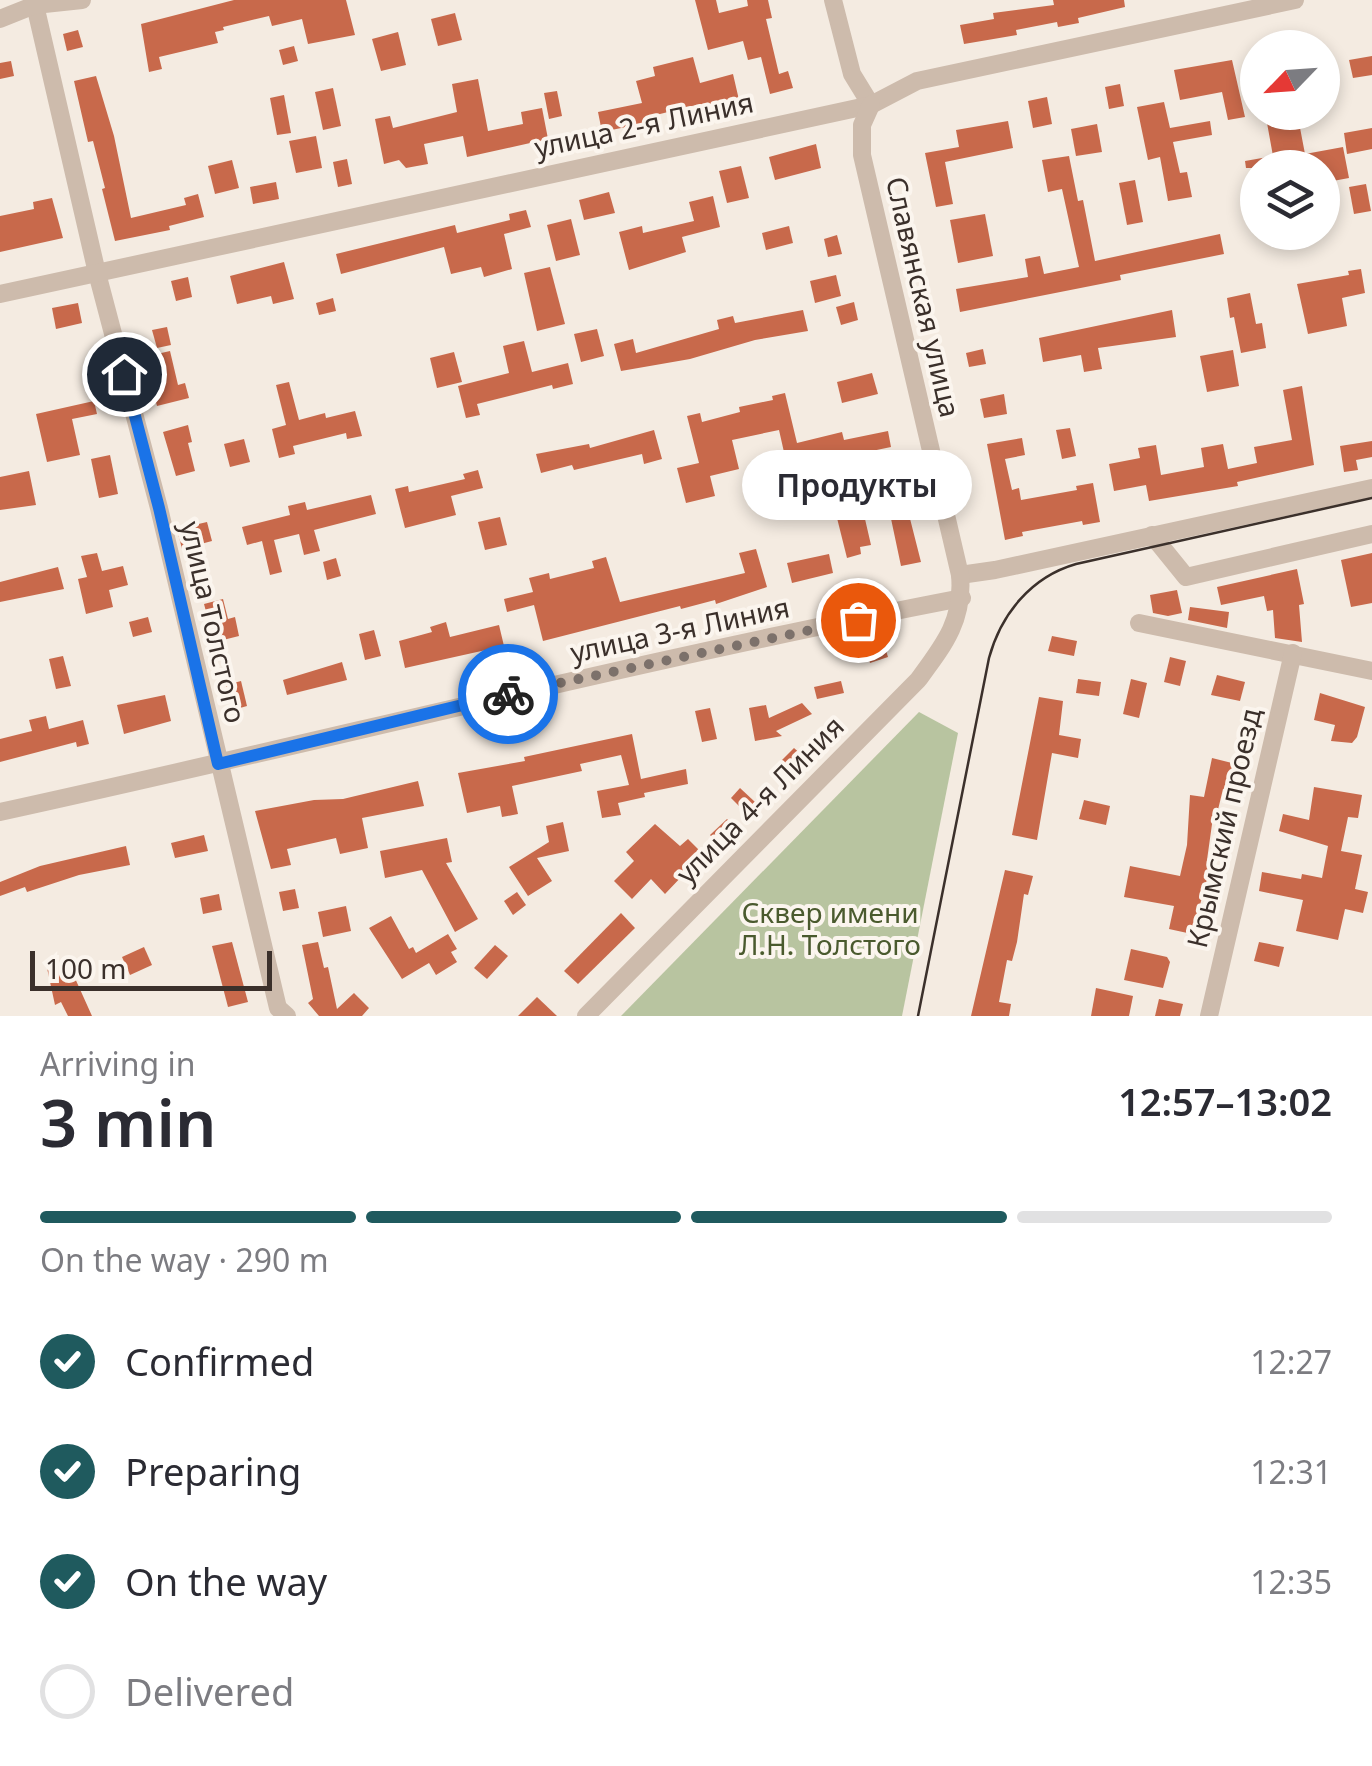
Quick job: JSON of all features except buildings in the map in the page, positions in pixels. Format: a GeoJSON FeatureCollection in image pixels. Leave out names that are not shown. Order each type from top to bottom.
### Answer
{"type":"FeatureCollection","features":[{"type":"Feature","properties":{"kind":"street"},"geometry":{"type":"LineString","coordinates":[[0,19],[37,2],[82,0]]}},
{"type":"Feature","properties":{"kind":"street"},"geometry":{"type":"LineString","coordinates":[[833,0],[852,74],[872,105]]}},
{"type":"Feature","properties":{"kind":"street","name":"улица 2-я Линия"},"geometry":{"type":"LineString","coordinates":[[0,294],[872,105],[917,80],[1295,0]]}},
{"type":"Feature","properties":{"kind":"street","name":"улица Толстого"},"geometry":{"type":"LineString","coordinates":[[37,2],[97,274],[159,508],[276,1013]]}},
{"type":"Feature","properties":{"kind":"street","name":"Славянская улица"},"geometry":{"type":"LineString","coordinates":[[872,105],[862,126],[862,155],[960,575],[960,606]]}},
{"type":"Feature","properties":{"kind":"street"},"geometry":{"type":"LineString","coordinates":[[960,575],[1372,488]]}},
{"type":"Feature","properties":{"kind":"street"},"geometry":{"type":"LineString","coordinates":[[1152,535],[1186,577],[1372,534]]}},
{"type":"Feature","properties":{"kind":"street","name":"улица 3-я Линия"},"geometry":{"type":"LineString","coordinates":[[0,812],[218,764],[434,710],[960,606]]}},
{"type":"Feature","properties":{"kind":"street","name":"улица 4-я Линия"},"geometry":{"type":"LineString","coordinates":[[586,1016],[918,680],[951,634],[960,606]]}},
{"type":"Feature","properties":{"kind":"street"},"geometry":{"type":"LineString","coordinates":[[1139,623],[1372,671]]}},
{"type":"Feature","properties":{"kind":"street","name":"Крымский проезд"},"geometry":{"type":"LineString","coordinates":[[1208,1016],[1293,653]]}},
{"type":"Feature","properties":{"kind":"green space","name":"Сквер имени Л.Н. Толстого"},"geometry":{"type":"Polygon","coordinates":[[[919,712],[958,733],[902,1016],[621,1016],[919,712]]]}},
{"type":"Feature","properties":{"kind":"tram line"},"geometry":{"type":"LineString","coordinates":[[918,1016],[989,658],[1001,627],[1020,599],[1045,578],[1076,564],[1372,498]]}},
{"type":"Feature","properties":{"kind":"way so far"},"geometry":{"type":"LineString","coordinates":[[508,694],[858,620]]}},
{"type":"Feature","properties":{"kind":"place","name":"Продукты"},"geometry":{"type":"Point","coordinates":[858,620]}},
{"type":"Feature","properties":{"kind":"route"},"geometry":{"type":"LineString","coordinates":[[124,374],[218,764],[508,694]]}}]}
